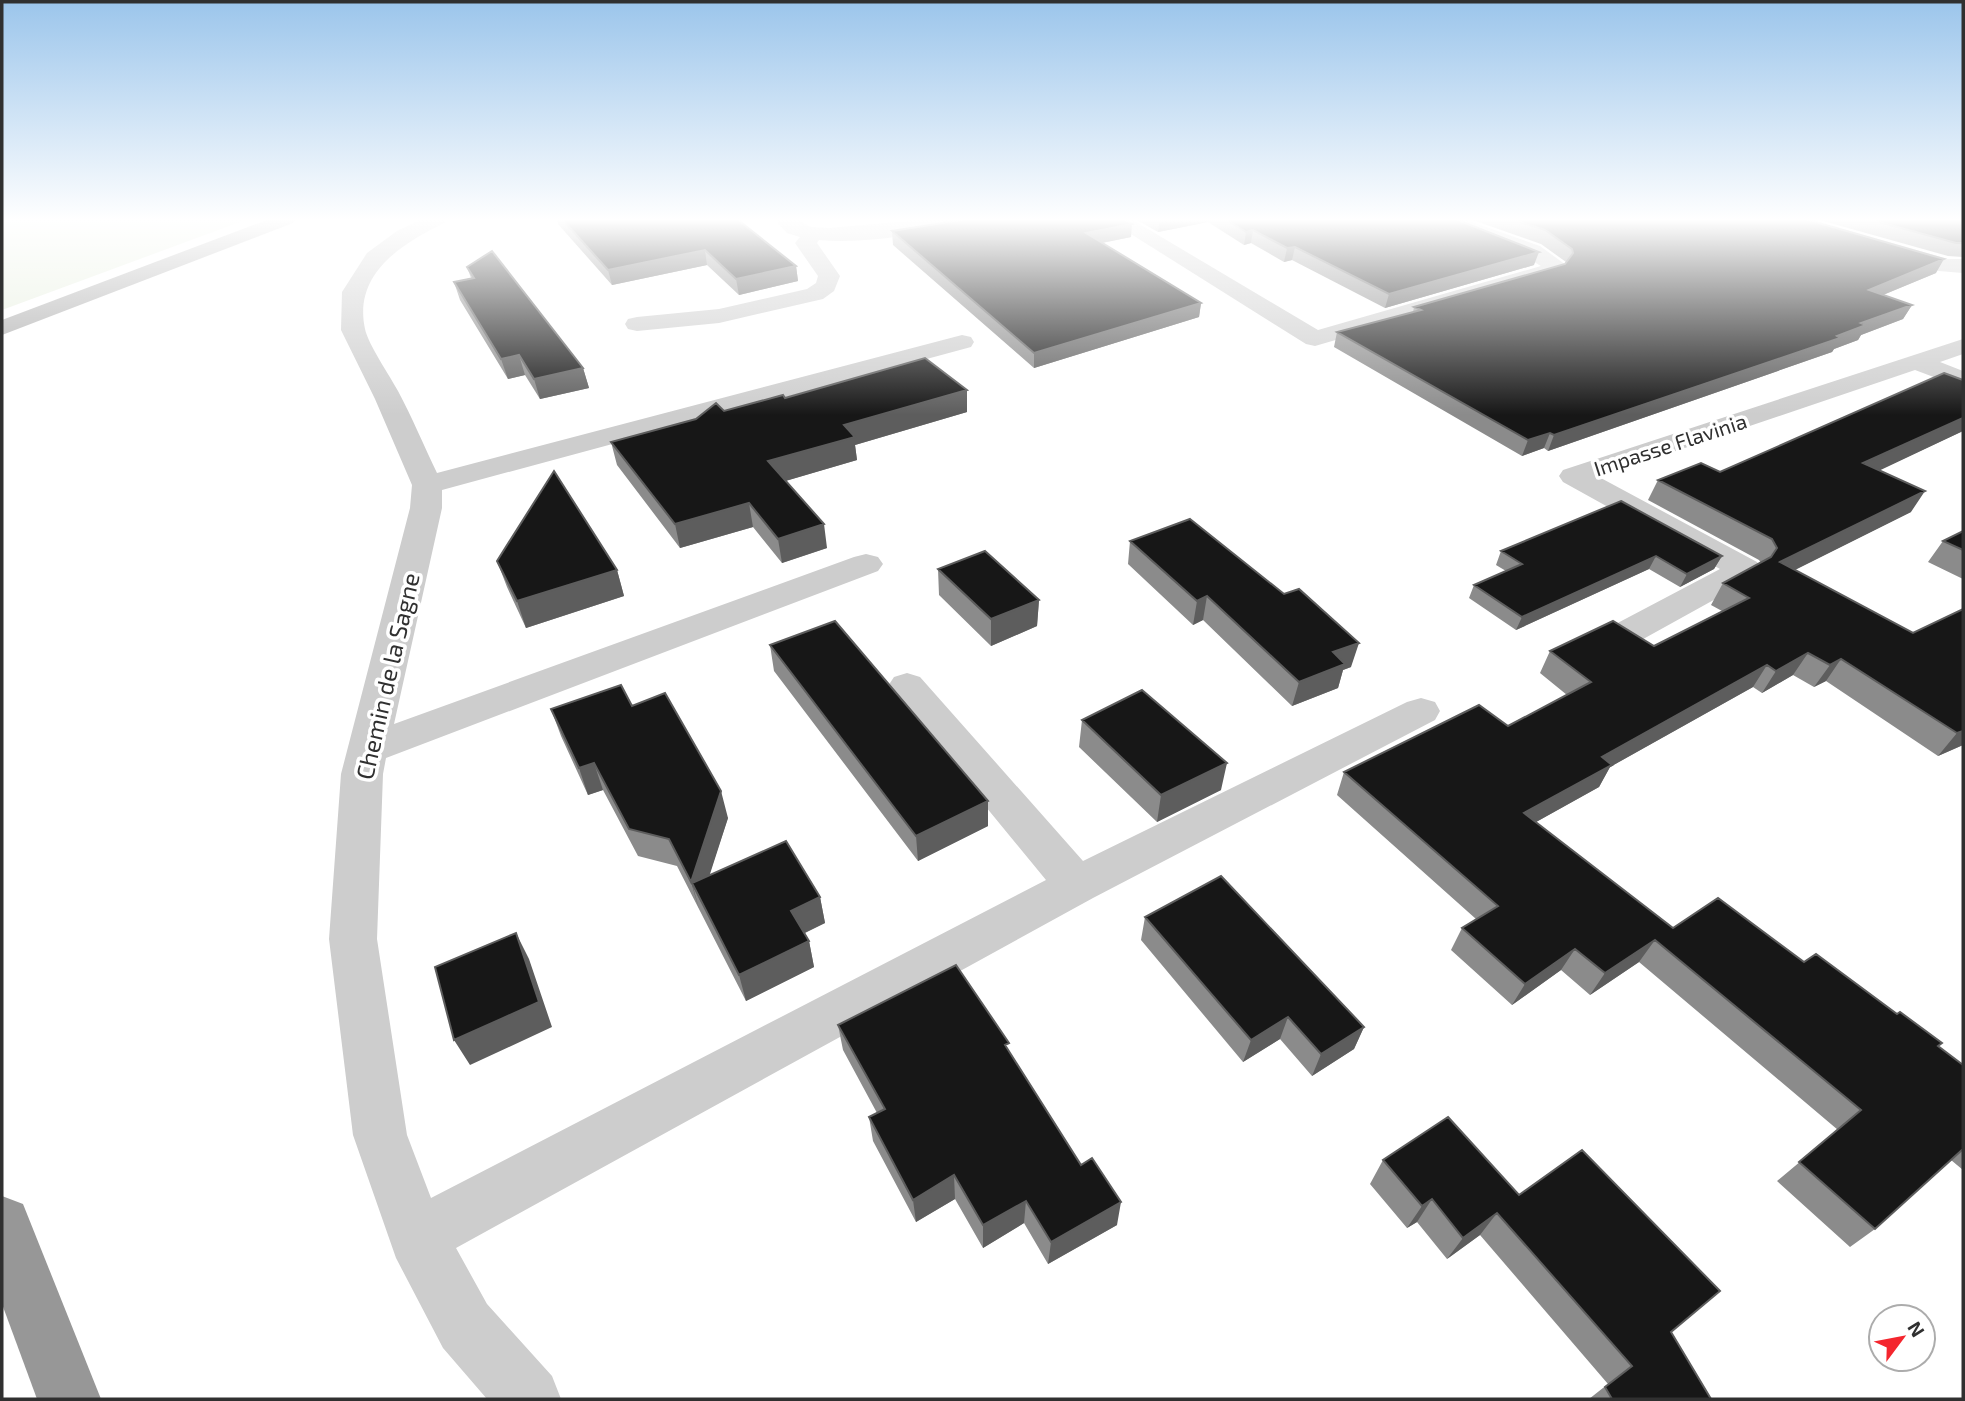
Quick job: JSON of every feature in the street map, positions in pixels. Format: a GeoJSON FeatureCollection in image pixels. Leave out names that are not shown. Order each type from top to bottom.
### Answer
{"type":"FeatureCollection","features":[{"type":"Feature","properties":{"kind":"highway"},"geometry":{"type":"LineString","coordinates":[[2,1225],[69,1399]]}},
{"type":"Feature","properties":{"kind":"main road"},"geometry":{"type":"LineString","coordinates":[[2,328],[116,284]]}},
{"type":"Feature","properties":{"kind":"street","name":"Chemin de la Sagne"},"geometry":{"type":"LineString","coordinates":[[359,284],[354,292],[354,330],[389,399],[426,485],[426,508],[362,774],[353,939],[380,1135],[417,1237],[465,1326],[530,1399]]}},
{"type":"Feature","properties":{"kind":"street"},"geometry":{"type":"LineString","coordinates":[[637,324],[719,316],[815,294],[826,284]]}},
{"type":"Feature","properties":{"kind":"street"},"geometry":{"type":"LineString","coordinates":[[1225,284],[1315,339],[1503,284]]}},
{"type":"Feature","properties":{"kind":"street"},"geometry":{"type":"LineString","coordinates":[[426,485],[962,342]]}},
{"type":"Feature","properties":{"kind":"street","name":"Impasse Flavinia"},"geometry":{"type":"LineString","coordinates":[[1623,635],[1745,569],[1574,476],[1963,346]]}},
{"type":"Feature","properties":{"kind":"street"},"geometry":{"type":"LineString","coordinates":[[1917,362],[1963,380]]}},
{"type":"Feature","properties":{"kind":"street"},"geometry":{"type":"LineString","coordinates":[[368,749],[866,564]]}},
{"type":"Feature","properties":{"kind":"street"},"geometry":{"type":"LineString","coordinates":[[907,686],[1077,885]]}},
{"type":"Feature","properties":{"kind":"street"},"geometry":{"type":"LineString","coordinates":[[417,1237],[1077,885],[1421,711]]}},
{"type":"Feature","properties":{"kind":"green space"},"geometry":{"type":"Polygon","coordinates":[[[2,284],[71,284],[2,310],[2,284]]]}},
{"type":"Feature","properties":{"kind":"building"},"geometry":{"type":"Polygon","coordinates":[[[455,284],[518,284],[583,368],[534,379],[519,355],[501,359],[455,284]]]}},
{"type":"Feature","properties":{"kind":"building"},"geometry":{"type":"Polygon","coordinates":[[[954,284],[1170,284],[1201,303],[1034,353],[954,284]]]}},
{"type":"Feature","properties":{"kind":"building"},"geometry":{"type":"Polygon","coordinates":[[[1370,284],[1423,284],[1389,294],[1370,284]]]}},
{"type":"Feature","properties":{"kind":"building"},"geometry":{"type":"Polygon","coordinates":[[[1493,284],[1883,284],[1869,290],[1912,305],[1861,323],[1866,325],[1837,336],[1840,338],[1554,435],[1550,433],[1528,440],[1337,332],[1421,310],[1414,307],[1493,284]]]}},
{"type":"Feature","properties":{"kind":"building"},"geometry":{"type":"Polygon","coordinates":[[[925,358],[967,390],[844,425],[855,437],[768,461],[824,524],[778,539],[749,503],[675,524],[611,442],[696,419],[716,403],[724,411],[783,395],[785,398],[925,358]]]}},
{"type":"Feature","properties":{"kind":"building"},"geometry":{"type":"Polygon","coordinates":[[[1944,373],[1963,380],[1963,418],[1863,463],[1925,491],[1780,562],[1913,633],[1963,609],[1963,731],[1957,733],[1841,659],[1830,665],[1808,653],[1776,671],[1767,665],[1602,757],[1612,765],[1524,813],[1673,928],[1718,898],[1804,962],[1816,954],[1897,1014],[1900,1012],[1942,1043],[1938,1046],[1963,1065],[1963,1149],[1875,1229],[1799,1162],[1861,1110],[1655,940],[1605,973],[1575,949],[1525,984],[1462,928],[1498,906],[1344,772],[1479,705],[1508,726],[1591,682],[1550,651],[1613,621],[1654,646],[1749,598],[1723,583],[1771,557],[1777,548],[1772,539],[1658,480],[1701,463],[1720,472],[1944,373]]]}},
{"type":"Feature","properties":{"kind":"building"},"geometry":{"type":"Polygon","coordinates":[[[554,471],[617,570],[517,601],[497,561],[554,471]]]}},
{"type":"Feature","properties":{"kind":"building"},"geometry":{"type":"Polygon","coordinates":[[[1621,501],[1722,556],[1687,574],[1656,556],[1522,617],[1474,585],[1522,564],[1501,551],[1621,501]]]}},
{"type":"Feature","properties":{"kind":"building"},"geometry":{"type":"Polygon","coordinates":[[[1190,519],[1284,594],[1299,589],[1359,643],[1333,652],[1345,664],[1299,682],[1207,596],[1197,601],[1130,541],[1190,519]]]}},
{"type":"Feature","properties":{"kind":"building"},"geometry":{"type":"Polygon","coordinates":[[[1963,531],[1963,550],[1943,541],[1963,531]]]}},
{"type":"Feature","properties":{"kind":"building"},"geometry":{"type":"Polygon","coordinates":[[[985,551],[1039,600],[991,619],[938,569],[985,551]]]}},
{"type":"Feature","properties":{"kind":"building"},"geometry":{"type":"Polygon","coordinates":[[[835,621],[988,801],[916,836],[770,645],[835,621]]]}},
{"type":"Feature","properties":{"kind":"building"},"geometry":{"type":"Polygon","coordinates":[[[621,685],[632,706],[665,693],[721,791],[691,882],[669,839],[629,829],[594,763],[579,768],[551,709],[621,685]]]}},
{"type":"Feature","properties":{"kind":"building"},"geometry":{"type":"Polygon","coordinates":[[[1142,690],[1227,763],[1161,795],[1082,720],[1142,690]]]}},
{"type":"Feature","properties":{"kind":"building"},"geometry":{"type":"Polygon","coordinates":[[[786,841],[820,897],[791,911],[809,941],[739,975],[692,883],[786,841]]]}},
{"type":"Feature","properties":{"kind":"building"},"geometry":{"type":"Polygon","coordinates":[[[1221,876],[1364,1027],[1321,1054],[1288,1017],[1251,1040],[1145,917],[1221,876]]]}},
{"type":"Feature","properties":{"kind":"building"},"geometry":{"type":"Polygon","coordinates":[[[516,933],[539,1002],[454,1040],[435,967],[516,933]]]}},
{"type":"Feature","properties":{"kind":"building"},"geometry":{"type":"Polygon","coordinates":[[[956,965],[1009,1043],[1005,1045],[1081,1165],[1092,1158],[1121,1202],[1051,1242],[1026,1201],[983,1225],[954,1175],[913,1200],[869,1117],[885,1109],[838,1025],[956,965]]]}},
{"type":"Feature","properties":{"kind":"building"},"geometry":{"type":"Polygon","coordinates":[[[1448,1117],[1519,1195],[1582,1150],[1720,1291],[1671,1332],[1711,1399],[1612,1399],[1605,1387],[1632,1366],[1497,1213],[1463,1238],[1432,1199],[1422,1206],[1383,1160],[1448,1117]]]}}]}
